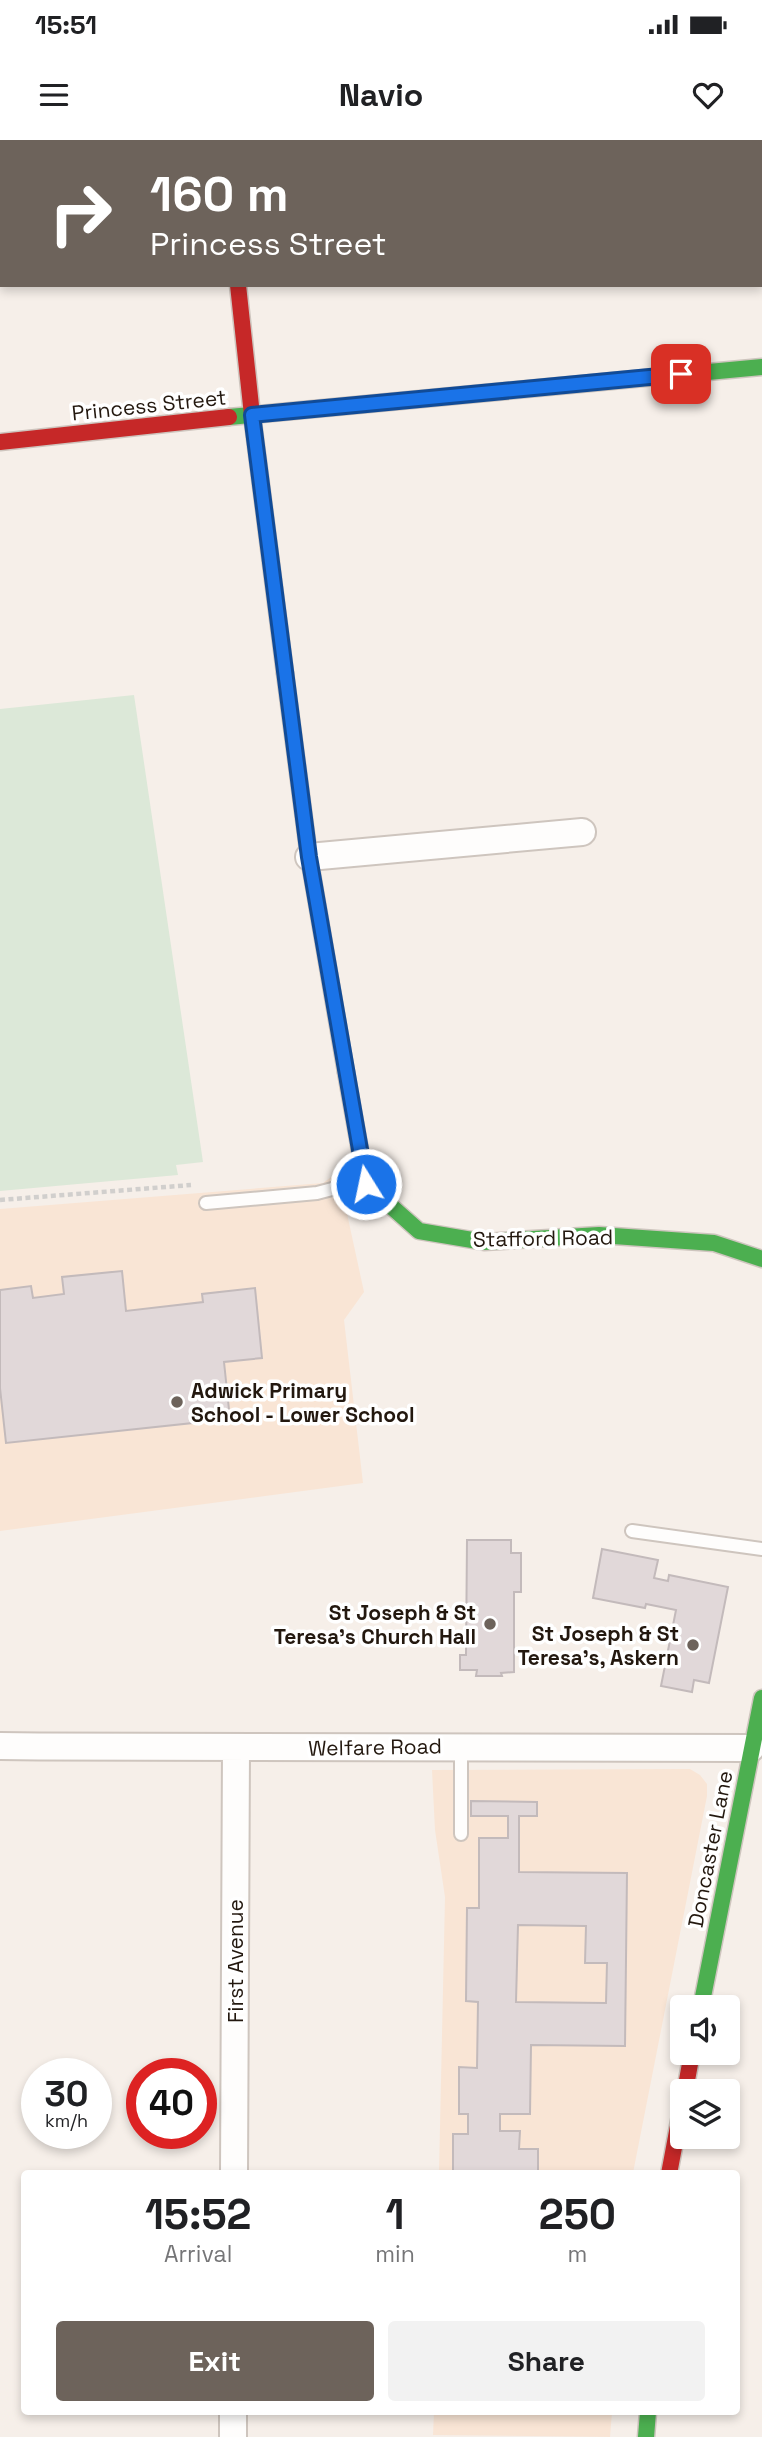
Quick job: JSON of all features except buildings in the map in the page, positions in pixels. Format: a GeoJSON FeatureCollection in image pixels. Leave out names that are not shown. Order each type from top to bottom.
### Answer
{"type":"FeatureCollection","features":[{"type":"Feature","properties":{"kind":"street","name":"Stafford Road"},"geometry":{"type":"LineString","coordinates":[[238,287],[309,857],[366,1184],[419,1231],[484,1242],[599,1235],[714,1243],[762,1259]]}},
{"type":"Feature","properties":{"kind":"street","name":"Princess Street"},"geometry":{"type":"LineString","coordinates":[[0,442],[762,366]]}},
{"type":"Feature","properties":{"kind":"street"},"geometry":{"type":"LineString","coordinates":[[309,857],[582,832]]}},
{"type":"Feature","properties":{"kind":"street","name":"Doncaster Lane"},"geometry":{"type":"LineString","coordinates":[[703,1995],[762,1698]]}},
{"type":"Feature","properties":{"kind":"street","name":"Welfare Road"},"geometry":{"type":"LineString","coordinates":[[0,1746],[236,1749],[461,1746],[751,1748]]}},
{"type":"Feature","properties":{"kind":"street","name":"First Avenue"},"geometry":{"type":"LineString","coordinates":[[234,2170],[236,1749]]}},
{"type":"Feature","properties":{"kind":"street"},"geometry":{"type":"LineString","coordinates":[[670,2170],[674,2149]]}},
{"type":"Feature","properties":{"kind":"street"},"geometry":{"type":"LineString","coordinates":[[233,2415],[233,2437]]}},
{"type":"Feature","properties":{"kind":"street"},"geometry":{"type":"LineString","coordinates":[[646,2437],[648,2415]]}},
{"type":"Feature","properties":{"kind":"lane"},"geometry":{"type":"LineString","coordinates":[[206,1203],[317,1193],[336,1188],[362,1162]]}},
{"type":"Feature","properties":{"kind":"lane"},"geometry":{"type":"LineString","coordinates":[[632,1531],[762,1549]]}},
{"type":"Feature","properties":{"kind":"lane"},"geometry":{"type":"LineString","coordinates":[[461,1746],[461,1835]]}},
{"type":"Feature","properties":{"kind":"path"},"geometry":{"type":"LineString","coordinates":[[0,1200],[194,1185]]}},
{"type":"Feature","properties":{"kind":"shaded area","name":"Adwick Primary School - Lower School"},"geometry":{"type":"Polygon","coordinates":[[[338,1172],[364,1292],[344,1320],[363,1483],[0,1531],[0,1209],[323,1183],[338,1172]]]}},
{"type":"Feature","properties":{"kind":"shaded area"},"geometry":{"type":"Polygon","coordinates":[[[690,1769],[700,1775],[707,1784],[707,1796],[634,2170],[439,2170],[445,1897],[435,1830],[432,1770],[690,1769]]]}},
{"type":"Feature","properties":{"kind":"shaded area"},"geometry":{"type":"Polygon","coordinates":[[[434,2415],[612,2415],[610,2437],[433,2435],[434,2415]]]}},
{"type":"Feature","properties":{"kind":"green space"},"geometry":{"type":"Polygon","coordinates":[[[134,695],[203,1162],[176,1165],[178,1175],[0,1191],[0,709],[134,695]]]}},
{"type":"Feature","properties":{"kind":"traffic: fast"},"geometry":{"type":"LineString","coordinates":[[229,417],[762,367]]}},
{"type":"Feature","properties":{"kind":"traffic: fast"},"geometry":{"type":"LineString","coordinates":[[346,1072],[366,1184],[419,1231],[484,1242],[599,1235],[714,1243],[762,1259]]}},
{"type":"Feature","properties":{"kind":"traffic: fast"},"geometry":{"type":"LineString","coordinates":[[703,1995],[762,1698]]}},
{"type":"Feature","properties":{"kind":"traffic: fast"},"geometry":{"type":"LineString","coordinates":[[646,2437],[648,2415]]}},
{"type":"Feature","properties":{"kind":"traffic: slow"},"geometry":{"type":"LineString","coordinates":[[285,673],[309,857],[346,1072]]}},
{"type":"Feature","properties":{"kind":"traffic: jam"},"geometry":{"type":"LineString","coordinates":[[238,287],[285,673]]}},
{"type":"Feature","properties":{"kind":"traffic: jam"},"geometry":{"type":"LineString","coordinates":[[0,442],[229,417]]}},
{"type":"Feature","properties":{"kind":"traffic: jam"},"geometry":{"type":"LineString","coordinates":[[687,2079],[690,2065]]}},
{"type":"Feature","properties":{"kind":"traffic: jam"},"geometry":{"type":"LineString","coordinates":[[670,2170],[674,2149]]}},
{"type":"Feature","properties":{"kind":"place","name":"Adwick Primary School - Lower School"},"geometry":{"type":"Point","coordinates":[177,1402]}},
{"type":"Feature","properties":{"kind":"place","name":"St Joseph & St Teresa's Church Hall"},"geometry":{"type":"Point","coordinates":[490,1624]}},
{"type":"Feature","properties":{"kind":"place","name":"St Joseph & St Teresa's, Askern"},"geometry":{"type":"Point","coordinates":[693,1645]}},
{"type":"Feature","properties":{"kind":"route"},"geometry":{"type":"LineString","coordinates":[[366,1184],[309,857],[252,415],[681,374]]}}]}
